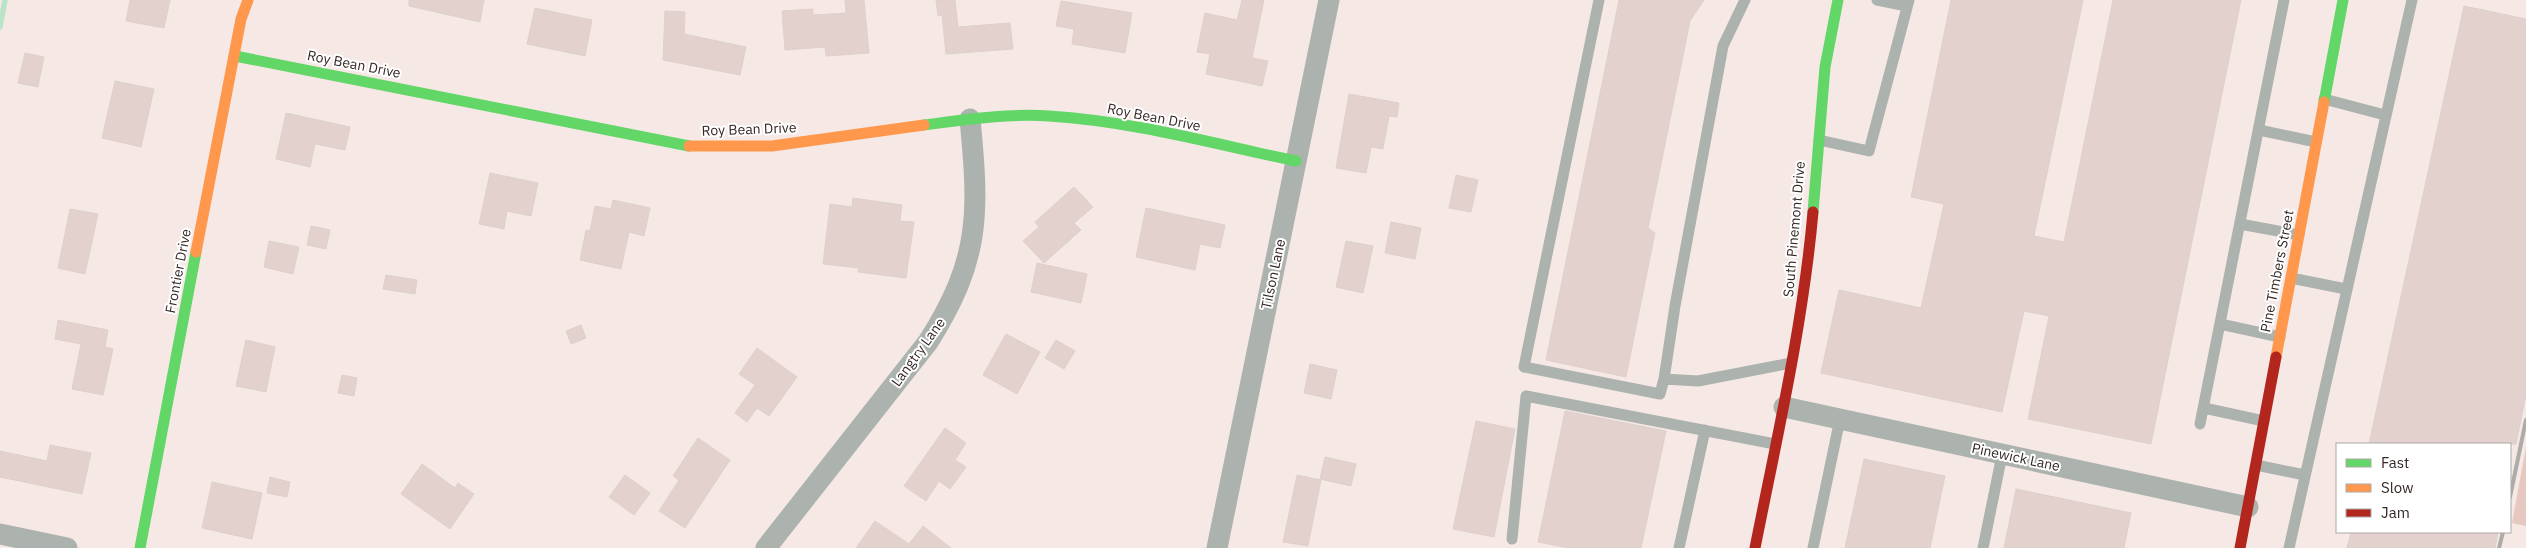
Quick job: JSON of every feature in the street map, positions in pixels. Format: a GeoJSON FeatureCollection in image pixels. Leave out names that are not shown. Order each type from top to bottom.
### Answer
{"type":"FeatureCollection","features":[{"type":"Feature","properties":{"kind":"street","name":"Frontier Drive"},"geometry":{"type":"LineString","coordinates":[[140,548],[241,19],[248,0]]}},
{"type":"Feature","properties":{"kind":"street","name":"Tilson Lane"},"geometry":{"type":"LineString","coordinates":[[1217,548],[1329,0]]}},
{"type":"Feature","properties":{"kind":"street","name":"South Pinemont Drive"},"geometry":{"type":"LineString","coordinates":[[1755,548],[1784,407],[1808,269],[1817,140],[1825,67],[1838,0]]}},
{"type":"Feature","properties":{"kind":"street","name":"Pine Timbers Street"},"geometry":{"type":"LineString","coordinates":[[2240,548],[2343,0]]}},
{"type":"Feature","properties":{"kind":"street","name":"Roy Bean Drive"},"geometry":{"type":"LineString","coordinates":[[235,56],[686,146],[772,146],[970,119],[1048,116],[1094,121],[1296,161]]}},
{"type":"Feature","properties":{"kind":"street","name":"Langtry Lane"},"geometry":{"type":"LineString","coordinates":[[766,548],[928,342],[949,309],[962,281],[970,253],[974,220],[976,190],[970,119]]}},
{"type":"Feature","properties":{"kind":"street","name":"Pinewick Lane"},"geometry":{"type":"LineString","coordinates":[[1784,407],[2248,508]]}},
{"type":"Feature","properties":{"kind":"street"},"geometry":{"type":"LineString","coordinates":[[0,534],[67,548]]}},
{"type":"Feature","properties":{"kind":"lane"},"geometry":{"type":"LineString","coordinates":[[1599,0],[1524,367],[1660,394],[1723,46],[1745,0]]}},
{"type":"Feature","properties":{"kind":"lane"},"geometry":{"type":"LineString","coordinates":[[1817,140],[1870,151],[1908,3],[1877,0]]}},
{"type":"Feature","properties":{"kind":"lane"},"geometry":{"type":"LineString","coordinates":[[2200,424],[2284,0]]}},
{"type":"Feature","properties":{"kind":"lane"},"geometry":{"type":"LineString","coordinates":[[2289,548],[2412,0]]}},
{"type":"Feature","properties":{"kind":"lane"},"geometry":{"type":"LineString","coordinates":[[2324,99],[2385,115]]}},
{"type":"Feature","properties":{"kind":"lane"},"geometry":{"type":"LineString","coordinates":[[2258,130],[2316,142]]}},
{"type":"Feature","properties":{"kind":"lane"},"geometry":{"type":"LineString","coordinates":[[2240,224],[2299,235]]}},
{"type":"Feature","properties":{"kind":"lane"},"geometry":{"type":"LineString","coordinates":[[2291,278],[2346,289]]}},
{"type":"Feature","properties":{"kind":"lane"},"geometry":{"type":"LineString","coordinates":[[2220,324],[2280,337]]}},
{"type":"Feature","properties":{"kind":"lane"},"geometry":{"type":"LineString","coordinates":[[1664,379],[1698,381],[1792,363]]}},
{"type":"Feature","properties":{"kind":"lane"},"geometry":{"type":"LineString","coordinates":[[1512,539],[1526,396],[1776,444]]}},
{"type":"Feature","properties":{"kind":"lane"},"geometry":{"type":"LineString","coordinates":[[2204,408],[2264,421]]}},
{"type":"Feature","properties":{"kind":"lane"},"geometry":{"type":"LineString","coordinates":[[1813,548],[1840,419]]}},
{"type":"Feature","properties":{"kind":"lane"},"geometry":{"type":"LineString","coordinates":[[1680,548],[1705,430]]}},
{"type":"Feature","properties":{"kind":"lane"},"geometry":{"type":"LineString","coordinates":[[1983,548],[2002,455]]}},
{"type":"Feature","properties":{"kind":"lane"},"geometry":{"type":"LineString","coordinates":[[2256,465],[2305,475]]}},
{"type":"Feature","properties":{"kind":"shaded area"},"geometry":{"type":"Polygon","coordinates":[[[2526,447],[2526,526],[2512,523],[2526,447]]]}},
{"type":"Feature","properties":{"kind":"building"},"geometry":{"type":"Polygon","coordinates":[[[130,0],[170,0],[164,28],[126,21],[130,0]]]}},
{"type":"Feature","properties":{"kind":"building"},"geometry":{"type":"Polygon","coordinates":[[[409,0],[484,0],[480,22],[409,6],[409,0]]]}},
{"type":"Feature","properties":{"kind":"building"},"geometry":{"type":"Polygon","coordinates":[[[845,0],[864,0],[869,53],[826,56],[825,47],[785,50],[782,11],[813,9],[813,15],[846,13],[845,0]]]}},
{"type":"Feature","properties":{"kind":"building"},"geometry":{"type":"Polygon","coordinates":[[[936,0],[955,0],[958,27],[1010,23],[1013,49],[946,54],[942,15],[938,16],[936,0]]]}},
{"type":"Feature","properties":{"kind":"building"},"geometry":{"type":"Polygon","coordinates":[[[1242,0],[1264,0],[1252,58],[1268,61],[1262,86],[1206,74],[1210,54],[1197,52],[1205,13],[1237,20],[1242,0]]]}},
{"type":"Feature","properties":{"kind":"building"},"geometry":{"type":"Polygon","coordinates":[[[1619,0],[1704,0],[1690,21],[1648,228],[1655,233],[1626,377],[1546,360],[1619,0]]]}},
{"type":"Feature","properties":{"kind":"building"},"geometry":{"type":"Polygon","coordinates":[[[1951,0],[2083,0],[2034,236],[2064,242],[2113,0],[2241,0],[2151,444],[2028,419],[2049,316],[2024,311],[2002,412],[1821,373],[1839,290],[1921,308],[1944,204],[1911,197],[1951,0]]]}},
{"type":"Feature","properties":{"kind":"building"},"geometry":{"type":"Polygon","coordinates":[[[1061,1],[1132,13],[1125,53],[1072,44],[1074,29],[1056,26],[1061,1]]]}},
{"type":"Feature","properties":{"kind":"building"},"geometry":{"type":"Polygon","coordinates":[[[2464,6],[2526,19],[2526,395],[2516,444],[2369,443],[2464,6]]]}},
{"type":"Feature","properties":{"kind":"building"},"geometry":{"type":"Polygon","coordinates":[[[535,8],[592,20],[585,56],[527,44],[535,8]]]}},
{"type":"Feature","properties":{"kind":"building"},"geometry":{"type":"Polygon","coordinates":[[[665,11],[685,12],[684,34],[746,47],[740,75],[663,60],[665,11]]]}},
{"type":"Feature","properties":{"kind":"building"},"geometry":{"type":"Polygon","coordinates":[[[25,53],[44,57],[38,87],[18,83],[25,53]]]}},
{"type":"Feature","properties":{"kind":"building"},"geometry":{"type":"Polygon","coordinates":[[[115,81],[154,89],[141,147],[102,138],[115,81]]]}},
{"type":"Feature","properties":{"kind":"building"},"geometry":{"type":"Polygon","coordinates":[[[1349,94],[1399,103],[1397,117],[1389,116],[1383,149],[1371,147],[1366,173],[1336,168],[1349,94]]]}},
{"type":"Feature","properties":{"kind":"building"},"geometry":{"type":"Polygon","coordinates":[[[286,113],[350,127],[345,150],[315,144],[310,167],[276,159],[286,113]]]}},
{"type":"Feature","properties":{"kind":"building"},"geometry":{"type":"Polygon","coordinates":[[[490,173],[538,183],[531,216],[507,211],[504,229],[479,224],[490,173]]]}},
{"type":"Feature","properties":{"kind":"building"},"geometry":{"type":"Polygon","coordinates":[[[1456,175],[1478,180],[1471,212],[1449,208],[1456,175]]]}},
{"type":"Feature","properties":{"kind":"building"},"geometry":{"type":"Polygon","coordinates":[[[1074,187],[1093,207],[1074,223],[1081,230],[1044,263],[1023,241],[1039,227],[1035,222],[1074,187]]]}},
{"type":"Feature","properties":{"kind":"building"},"geometry":{"type":"Polygon","coordinates":[[[853,198],[902,205],[900,221],[914,222],[906,278],[858,272],[859,268],[823,264],[830,204],[852,207],[853,198]]]}},
{"type":"Feature","properties":{"kind":"building"},"geometry":{"type":"Polygon","coordinates":[[[613,200],[650,208],[644,236],[629,232],[621,269],[580,260],[586,230],[590,231],[595,206],[611,209],[613,200]]]}},
{"type":"Feature","properties":{"kind":"building"},"geometry":{"type":"Polygon","coordinates":[[[1146,208],[1225,225],[1220,248],[1200,244],[1195,270],[1136,257],[1146,208]]]}},
{"type":"Feature","properties":{"kind":"building"},"geometry":{"type":"Polygon","coordinates":[[[70,209],[98,214],[85,274],[58,268],[70,209]]]}},
{"type":"Feature","properties":{"kind":"building"},"geometry":{"type":"Polygon","coordinates":[[[1391,222],[1421,228],[1415,259],[1385,253],[1391,222]]]}},
{"type":"Feature","properties":{"kind":"building"},"geometry":{"type":"Polygon","coordinates":[[[311,226],[330,230],[326,249],[307,245],[311,226]]]}},
{"type":"Feature","properties":{"kind":"building"},"geometry":{"type":"Polygon","coordinates":[[[269,241],[299,247],[293,274],[264,267],[269,241]]]}},
{"type":"Feature","properties":{"kind":"building"},"geometry":{"type":"Polygon","coordinates":[[[1346,241],[1373,246],[1363,293],[1336,287],[1346,241]]]}},
{"type":"Feature","properties":{"kind":"building"},"geometry":{"type":"Polygon","coordinates":[[[1037,263],[1087,274],[1081,303],[1031,292],[1037,263]]]}},
{"type":"Feature","properties":{"kind":"building"},"geometry":{"type":"Polygon","coordinates":[[[386,275],[417,280],[415,294],[383,289],[386,275]]]}},
{"type":"Feature","properties":{"kind":"building"},"geometry":{"type":"Polygon","coordinates":[[[58,320],[108,330],[105,347],[113,349],[103,395],[72,389],[81,344],[55,339],[58,320]]]}},
{"type":"Feature","properties":{"kind":"building"},"geometry":{"type":"Polygon","coordinates":[[[581,325],[586,338],[571,344],[566,331],[581,325]]]}},
{"type":"Feature","properties":{"kind":"building"},"geometry":{"type":"Polygon","coordinates":[[[1006,334],[1040,352],[1017,394],[983,375],[1006,334]]]}},
{"type":"Feature","properties":{"kind":"building"},"geometry":{"type":"Polygon","coordinates":[[[246,340],[275,347],[266,392],[236,386],[246,340]]]}},
{"type":"Feature","properties":{"kind":"building"},"geometry":{"type":"Polygon","coordinates":[[[1056,340],[1075,351],[1064,369],[1045,358],[1056,340]]]}},
{"type":"Feature","properties":{"kind":"building"},"geometry":{"type":"Polygon","coordinates":[[[757,348],[797,377],[769,416],[757,408],[747,422],[735,413],[755,385],[739,374],[757,348]]]}},
{"type":"Feature","properties":{"kind":"building"},"geometry":{"type":"Polygon","coordinates":[[[1310,364],[1337,370],[1331,399],[1304,393],[1310,364]]]}},
{"type":"Feature","properties":{"kind":"building"},"geometry":{"type":"Polygon","coordinates":[[[342,375],[357,378],[354,396],[338,393],[342,375]]]}},
{"type":"Feature","properties":{"kind":"building"},"geometry":{"type":"Polygon","coordinates":[[[1565,411],[1666,431],[1641,548],[1568,548],[1538,542],[1565,411]]]}},
{"type":"Feature","properties":{"kind":"building"},"geometry":{"type":"Polygon","coordinates":[[[1476,421],[1515,429],[1494,537],[1453,529],[1476,421]]]}},
{"type":"Feature","properties":{"kind":"building"},"geometry":{"type":"Polygon","coordinates":[[[945,428],[966,443],[955,460],[966,467],[950,489],[939,481],[926,501],[904,486],[945,428]]]}},
{"type":"Feature","properties":{"kind":"building"},"geometry":{"type":"Polygon","coordinates":[[[698,438],[730,460],[685,528],[659,511],[679,480],[673,476],[698,438]]]}},
{"type":"Feature","properties":{"kind":"building"},"geometry":{"type":"Polygon","coordinates":[[[50,445],[91,453],[82,494],[0,477],[0,451],[47,461],[50,445]]]}},
{"type":"Feature","properties":{"kind":"building"},"geometry":{"type":"Polygon","coordinates":[[[1325,457],[1356,464],[1351,486],[1320,479],[1325,457]]]}},
{"type":"Feature","properties":{"kind":"building"},"geometry":{"type":"Polygon","coordinates":[[[1864,459],[1945,476],[1930,548],[1845,548],[1864,459]]]}},
{"type":"Feature","properties":{"kind":"building"},"geometry":{"type":"Polygon","coordinates":[[[422,464],[455,488],[458,483],[474,494],[450,529],[401,494],[422,464]]]}},
{"type":"Feature","properties":{"kind":"building"},"geometry":{"type":"Polygon","coordinates":[[[625,475],[650,493],[634,515],[609,497],[625,475]]]}},
{"type":"Feature","properties":{"kind":"building"},"geometry":{"type":"Polygon","coordinates":[[[1297,475],[1321,480],[1308,546],[1283,542],[1297,475]]]}},
{"type":"Feature","properties":{"kind":"building"},"geometry":{"type":"Polygon","coordinates":[[[270,477],[290,482],[287,497],[267,493],[270,477]]]}},
{"type":"Feature","properties":{"kind":"building"},"geometry":{"type":"Polygon","coordinates":[[[212,482],[262,493],[252,539],[202,528],[212,482]]]}},
{"type":"Feature","properties":{"kind":"building"},"geometry":{"type":"Polygon","coordinates":[[[2016,489],[2131,513],[2124,548],[2004,548],[2016,489]]]}},
{"type":"Feature","properties":{"kind":"building"},"geometry":{"type":"Polygon","coordinates":[[[875,521],[909,544],[923,526],[951,548],[856,548],[875,521]]]}},
{"type":"Feature","properties":{"kind":"building"},"geometry":{"type":"Polygon","coordinates":[[[2351,533],[2498,533],[2495,548],[2347,548],[2351,533]]]}},
{"type":"Feature","properties":{"kind":"waterway"},"geometry":{"type":"LineString","coordinates":[[0,27],[5,0]]}},
{"type":"Feature","properties":{"kind":"railway"},"geometry":{"type":"LineString","coordinates":[[2511,492],[2526,420]]}},
{"type":"Feature","properties":{"kind":"railway"},"geometry":{"type":"LineString","coordinates":[[2499,548],[2503,533]]}},
{"type":"Feature","properties":{"kind":"traffic: fast"},"geometry":{"type":"LineString","coordinates":[[1813,212],[1825,67],[1838,0]]}},
{"type":"Feature","properties":{"kind":"traffic: fast"},"geometry":{"type":"LineString","coordinates":[[2324,102],[2343,0]]}},
{"type":"Feature","properties":{"kind":"traffic: fast"},"geometry":{"type":"LineString","coordinates":[[235,56],[689,146]]}},
{"type":"Feature","properties":{"kind":"traffic: fast"},"geometry":{"type":"LineString","coordinates":[[924,125],[1018,115],[1049,116],[1142,128],[1296,161]]}},
{"type":"Feature","properties":{"kind":"traffic: fast"},"geometry":{"type":"LineString","coordinates":[[140,548],[196,252]]}},
{"type":"Feature","properties":{"kind":"traffic: slow"},"geometry":{"type":"LineString","coordinates":[[196,252],[241,19],[248,0]]}},
{"type":"Feature","properties":{"kind":"traffic: slow"},"geometry":{"type":"LineString","coordinates":[[2276,357],[2324,102]]}},
{"type":"Feature","properties":{"kind":"traffic: slow"},"geometry":{"type":"LineString","coordinates":[[689,146],[772,146],[924,125]]}},
{"type":"Feature","properties":{"kind":"traffic: jam"},"geometry":{"type":"LineString","coordinates":[[1755,548],[1796,339],[1809,254],[1813,212]]}},
{"type":"Feature","properties":{"kind":"traffic: jam"},"geometry":{"type":"LineString","coordinates":[[2240,548],[2276,357]]}}]}
